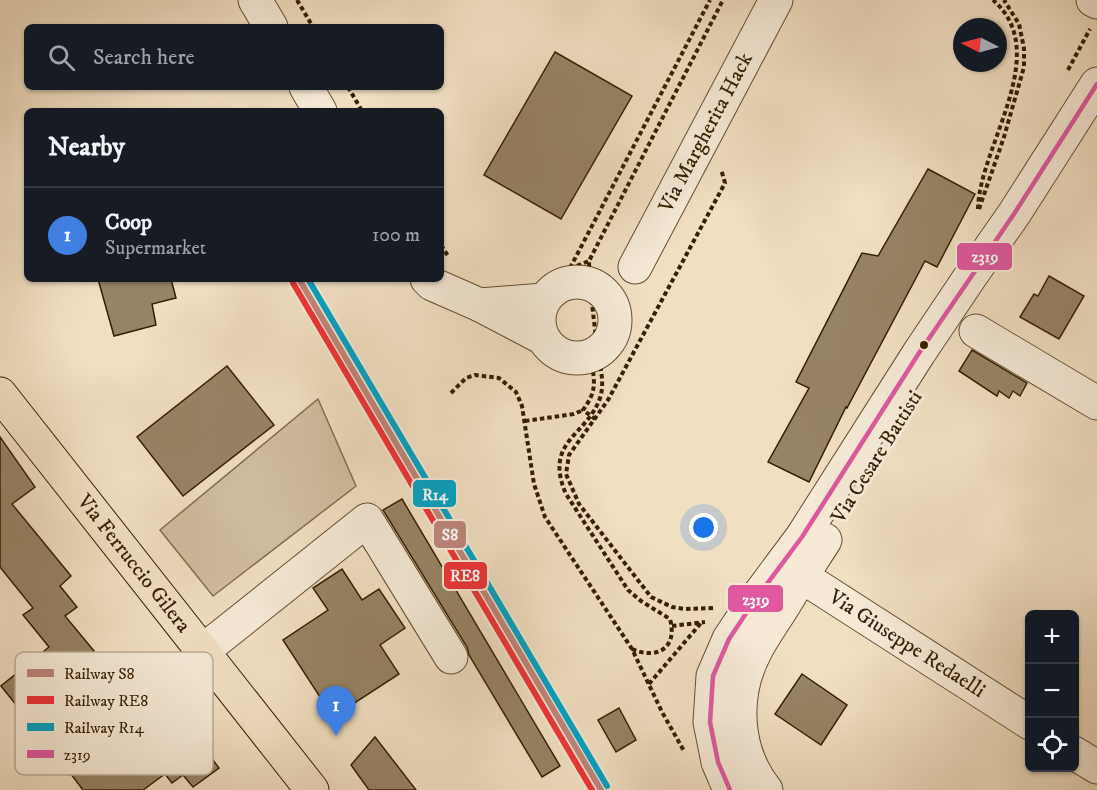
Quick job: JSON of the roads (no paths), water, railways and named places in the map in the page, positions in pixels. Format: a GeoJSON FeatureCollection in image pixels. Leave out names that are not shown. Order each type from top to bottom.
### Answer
{"type":"FeatureCollection","features":[{"type":"Feature","properties":{"kind":"main road","name":"Via Ferruccio Gilera"},"geometry":{"type":"LineString","coordinates":[[0,394],[204,650]]}},
{"type":"Feature","properties":{"kind":"main road","name":"Via Ferruccio Gilera"},"geometry":{"type":"LineString","coordinates":[[213,662],[312,790]]}},
{"type":"Feature","properties":{"kind":"street"},"geometry":{"type":"LineString","coordinates":[[255,0],[269,24]]}},
{"type":"Feature","properties":{"kind":"street","name":"Via Margherita Hack"},"geometry":{"type":"LineString","coordinates":[[543,338],[549,347],[570,358],[595,358],[607,344],[613,333],[615,321],[594,287],[635,267],[776,0]]}},
{"type":"Feature","properties":{"kind":"street"},"geometry":{"type":"LineString","coordinates":[[1093,0],[1097,2]]}},
{"type":"Feature","properties":{"kind":"street","name":"Via Cesare Battisti"},"geometry":{"type":"LineString","coordinates":[[726,699],[713,676],[729,639],[792,570],[802,537],[1097,84]]}},
{"type":"Feature","properties":{"kind":"street"},"geometry":{"type":"LineString","coordinates":[[308,90],[318,108]]}},
{"type":"Feature","properties":{"kind":"street"},"geometry":{"type":"LineString","coordinates":[[430,282],[543,338]]}},
{"type":"Feature","properties":{"kind":"street"},"geometry":{"type":"LineString","coordinates":[[543,338],[539,325],[539,312],[551,291],[571,282],[594,287]]}},
{"type":"Feature","properties":{"kind":"street"},"geometry":{"type":"LineString","coordinates":[[480,305],[544,300]]}},
{"type":"Feature","properties":{"kind":"street"},"geometry":{"type":"LineString","coordinates":[[976,331],[1097,403]]}},
{"type":"Feature","properties":{"kind":"street"},"geometry":{"type":"LineString","coordinates":[[204,650],[367,520],[451,657]]}},
{"type":"Feature","properties":{"kind":"street","name":"Via Giuseppe Redaelli"},"geometry":{"type":"LineString","coordinates":[[792,570],[1025,720]]}},
{"type":"Feature","properties":{"kind":"street"},"geometry":{"type":"LineString","coordinates":[[726,699],[710,722],[712,741],[730,790]]}},
{"type":"Feature","properties":{"kind":"street"},"geometry":{"type":"LineString","coordinates":[[726,699],[751,768],[766,790]]}},
{"type":"Feature","properties":{"kind":"street"},"geometry":{"type":"LineString","coordinates":[[1079,756],[1097,767]]}},
{"type":"Feature","properties":{"kind":"rail line","name":"S8"},"geometry":{"type":"LineString","coordinates":[[301,282],[601,790]]}},
{"type":"Feature","properties":{"kind":"rail line","name":"R14"},"geometry":{"type":"LineString","coordinates":[[310,282],[607,786]]}},
{"type":"Feature","properties":{"kind":"rail line","name":"RE8"},"geometry":{"type":"LineString","coordinates":[[293,283],[592,790]]}},
{"type":"Feature","properties":{"kind":"place","name":"Coop"},"geometry":{"type":"Point","coordinates":[336,736]}}]}
